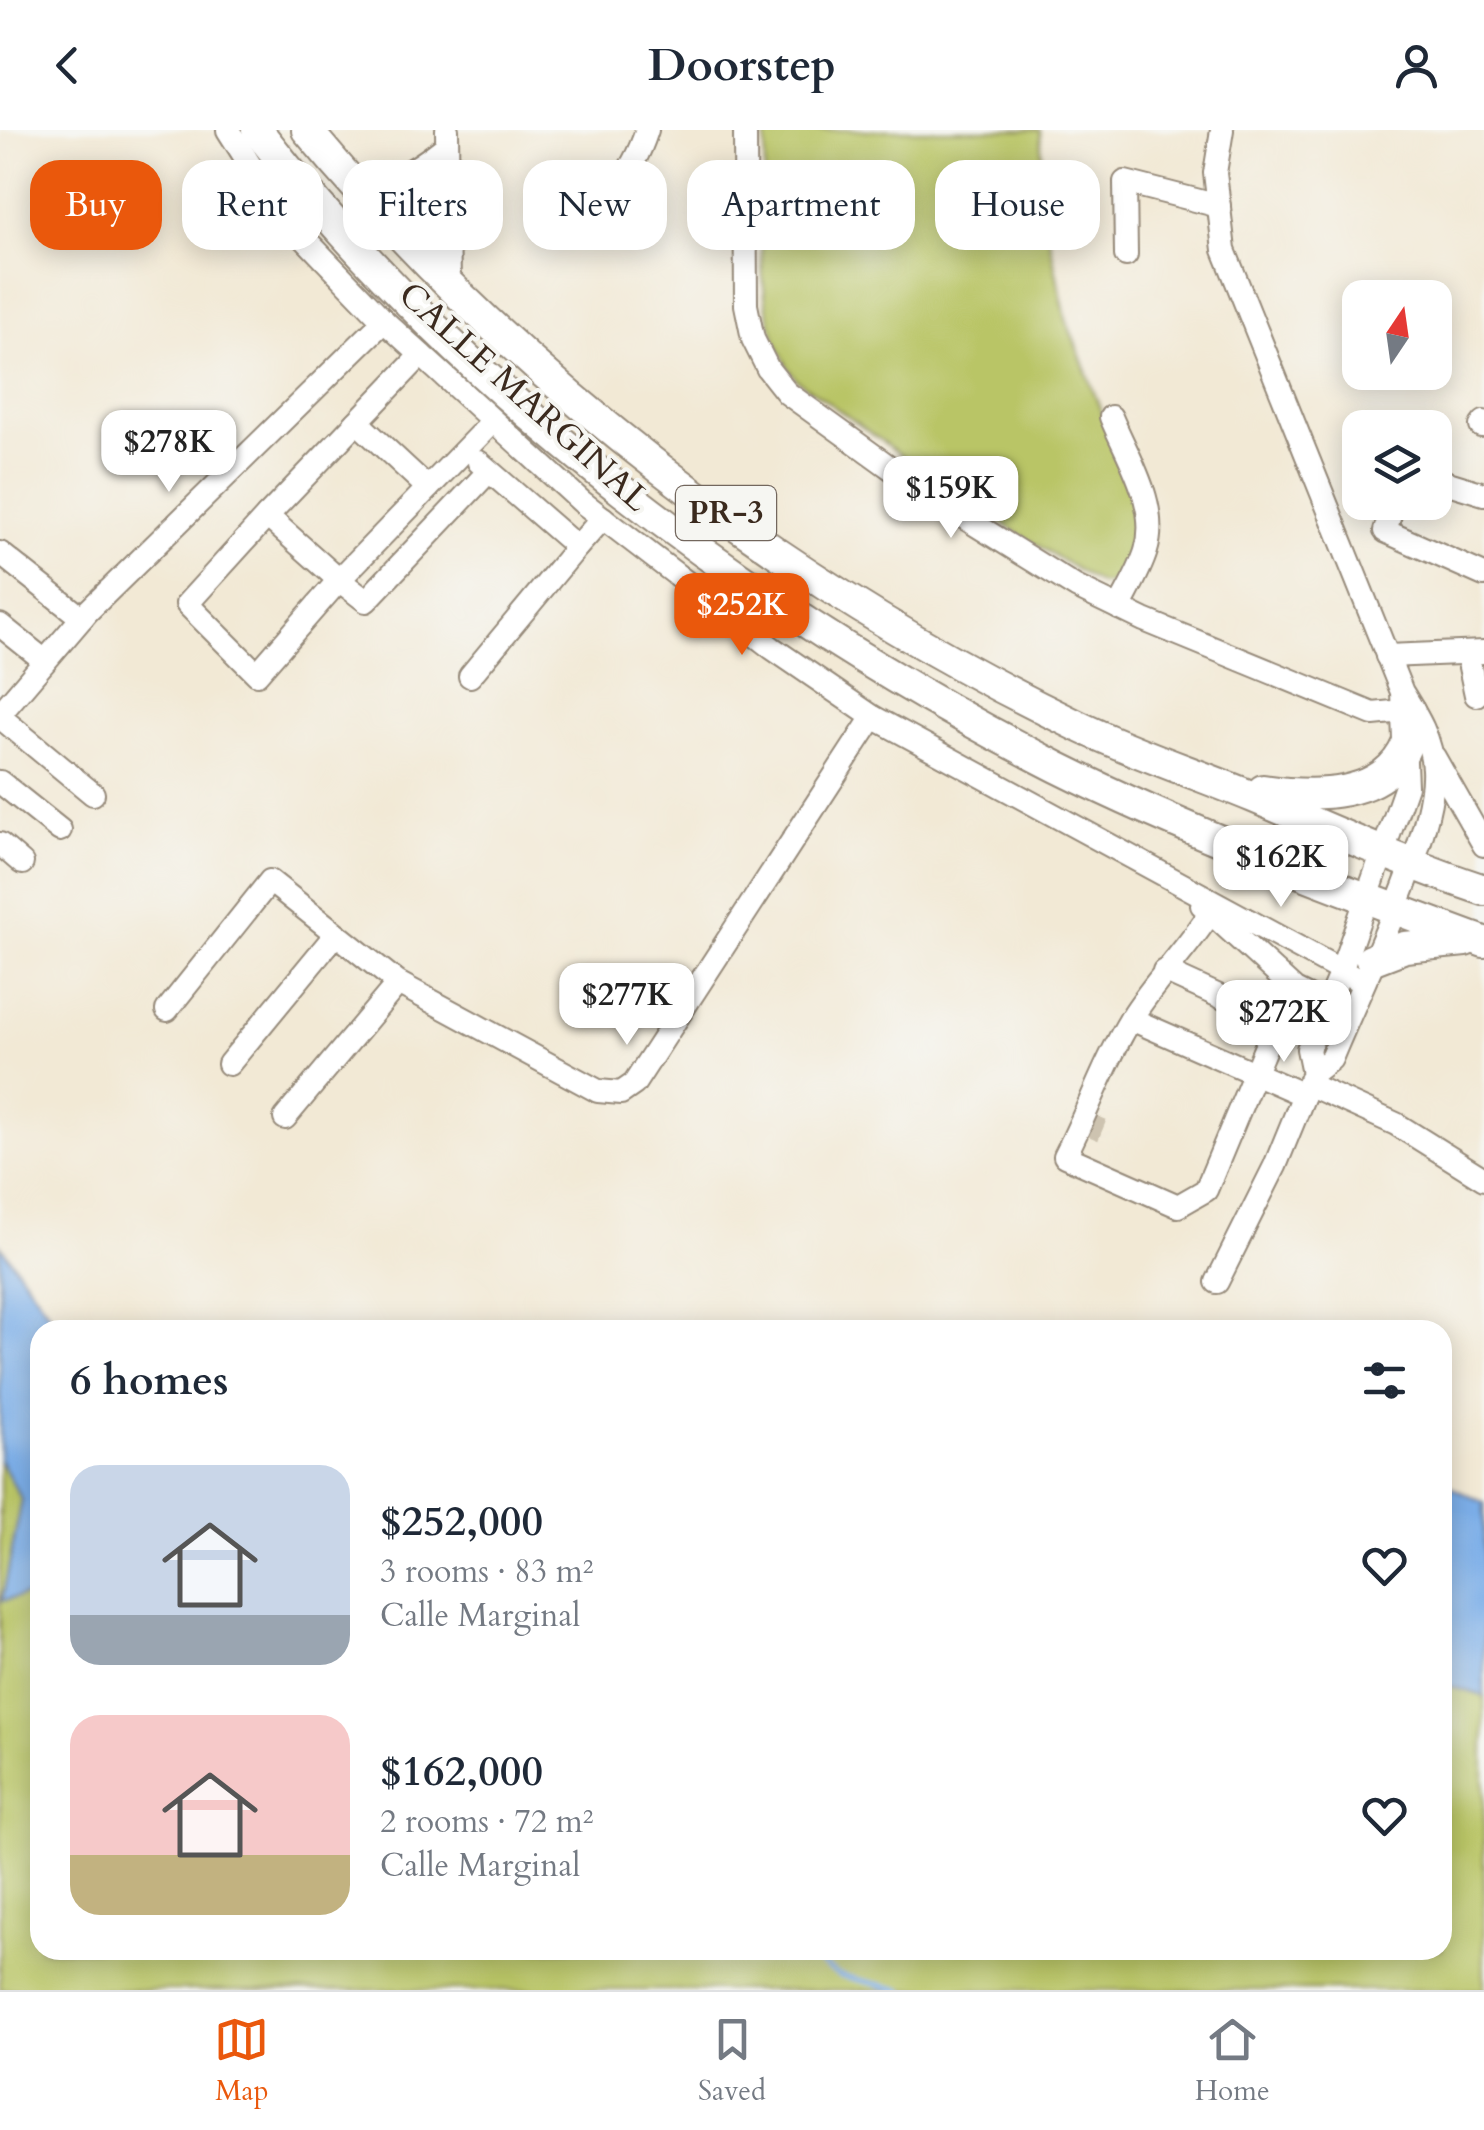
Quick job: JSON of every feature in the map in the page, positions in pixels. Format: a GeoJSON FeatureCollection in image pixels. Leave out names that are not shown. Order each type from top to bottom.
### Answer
{"type":"FeatureCollection","features":[{"type":"Feature","properties":{"kind":"main road","name":"PR-3"},"geometry":{"type":"LineString","coordinates":[[256,130],[359,250],[450,340],[630,494],[771,598],[868,661],[1057,767],[1168,817],[1482,942]]}},
{"type":"Feature","properties":{"kind":"main road","name":"PR-3"},"geometry":{"type":"LineString","coordinates":[[307,130],[343,171]]}},
{"type":"Feature","properties":{"kind":"main road","name":"PR-3"},"geometry":{"type":"LineString","coordinates":[[415,250],[526,360],[610,430],[884,620],[1079,727],[1484,890]]}},
{"type":"Feature","properties":{"kind":"main road"},"geometry":{"type":"LineString","coordinates":[[1225,785],[1317,795],[1357,789],[1381,777],[1410,722]]}},
{"type":"Feature","properties":{"kind":"main road"},"geometry":{"type":"LineString","coordinates":[[1358,972],[1406,947],[1482,942]]}},
{"type":"Feature","properties":{"kind":"street","name":"CALLE MARGINAL"},"geometry":{"type":"LineString","coordinates":[[228,130],[281,214],[384,322],[603,518],[772,648],[872,717],[1287,943],[1358,972]]}},
{"type":"Feature","properties":{"kind":"street"},"geometry":{"type":"LineString","coordinates":[[636,160],[647,130]]}},
{"type":"Feature","properties":{"kind":"street"},"geometry":{"type":"LineString","coordinates":[[745,130],[746,306],[753,339],[768,369],[808,412],[930,497],[1119,608],[1373,714],[1410,722],[1484,845]]}},
{"type":"Feature","properties":{"kind":"street"},"geometry":{"type":"LineString","coordinates":[[1217,1282],[1275,1166],[1308,1084],[1331,1059],[1349,1016],[1358,972],[1397,857],[1432,794],[1387,656],[1231,268],[1215,173],[1222,130]]}},
{"type":"Feature","properties":{"kind":"street"},"geometry":{"type":"LineString","coordinates":[[425,160],[446,138]]}},
{"type":"Feature","properties":{"kind":"street"},"geometry":{"type":"LineString","coordinates":[[446,138],[449,287]]}},
{"type":"Feature","properties":{"kind":"street"},"geometry":{"type":"LineString","coordinates":[[1126,255],[1124,182],[1219,206]]}},
{"type":"Feature","properties":{"kind":"street"},"geometry":{"type":"LineString","coordinates":[[93,794],[0,716],[82,618],[384,322]]}},
{"type":"Feature","properties":{"kind":"street"},"geometry":{"type":"LineString","coordinates":[[421,355],[187,604],[257,674],[339,580],[493,421]]}},
{"type":"Feature","properties":{"kind":"street"},"geometry":{"type":"LineString","coordinates":[[1112,418],[1148,504],[1150,526],[1146,551],[1119,608]]}},
{"type":"Feature","properties":{"kind":"street"},"geometry":{"type":"LineString","coordinates":[[357,422],[428,488]]}},
{"type":"Feature","properties":{"kind":"street"},"geometry":{"type":"LineString","coordinates":[[465,450],[577,547]]}},
{"type":"Feature","properties":{"kind":"street"},"geometry":{"type":"LineString","coordinates":[[267,516],[366,602],[489,471]]}},
{"type":"Feature","properties":{"kind":"street"},"geometry":{"type":"LineString","coordinates":[[1452,484],[1484,494]]}},
{"type":"Feature","properties":{"kind":"street"},"geometry":{"type":"LineString","coordinates":[[470,676],[603,518]]}},
{"type":"Feature","properties":{"kind":"street"},"geometry":{"type":"LineString","coordinates":[[1388,520],[1385,530],[1484,575]]}},
{"type":"Feature","properties":{"kind":"street"},"geometry":{"type":"LineString","coordinates":[[0,553],[82,618]]}},
{"type":"Feature","properties":{"kind":"street"},"geometry":{"type":"LineString","coordinates":[[0,625],[44,661]]}},
{"type":"Feature","properties":{"kind":"street"},"geometry":{"type":"LineString","coordinates":[[1387,656],[1476,652],[1476,695]]}},
{"type":"Feature","properties":{"kind":"street"},"geometry":{"type":"LineString","coordinates":[[167,1010],[270,881],[398,983],[598,1090],[621,1094],[634,1084],[872,717]]}},
{"type":"Feature","properties":{"kind":"street"},"geometry":{"type":"LineString","coordinates":[[0,782],[60,830]]}},
{"type":"Feature","properties":{"kind":"street"},"geometry":{"type":"LineString","coordinates":[[0,844],[22,863]]}},
{"type":"Feature","properties":{"kind":"street","name":"CALLE MARGINAL"},"geometry":{"type":"LineString","coordinates":[[1179,881],[1295,990],[1349,1016]]}},
{"type":"Feature","properties":{"kind":"street"},"geometry":{"type":"LineString","coordinates":[[1287,943],[1316,950],[1340,947],[1381,901]]}},
{"type":"Feature","properties":{"kind":"street"},"geometry":{"type":"LineString","coordinates":[[1164,972],[1276,1022],[1206,1190],[1178,1206],[1064,1156],[1080,1140],[1101,1081],[1131,1019],[1164,972],[1210,913]]}},
{"type":"Feature","properties":{"kind":"street"},"geometry":{"type":"LineString","coordinates":[[1308,1084],[1308,1049],[1326,1006],[1358,972],[1355,933]]}},
{"type":"Feature","properties":{"kind":"street"},"geometry":{"type":"LineString","coordinates":[[229,1064],[336,934]]}},
{"type":"Feature","properties":{"kind":"street"},"geometry":{"type":"LineString","coordinates":[[286,1118],[398,983]]}},
{"type":"Feature","properties":{"kind":"street"},"geometry":{"type":"LineString","coordinates":[[1131,1019],[1256,1074],[1308,1084],[1396,1124],[1484,1179]]}},
{"type":"Feature","properties":{"kind":"street"},"geometry":{"type":"LineString","coordinates":[[1097,1114],[1101,1081]]}},
{"type":"Feature","properties":{"kind":"green space"},"geometry":{"type":"Polygon","coordinates":[[[766,130],[1040,130],[1042,160],[935,160],[935,250],[1052,250],[1066,319],[1139,511],[1139,544],[1117,583],[1100,584],[952,492],[796,379],[780,352],[770,323],[762,250],[915,250],[915,160],[765,160],[766,130]]]}},
{"type":"Feature","properties":{"kind":"green space"},"geometry":{"type":"Polygon","coordinates":[[[0,1460],[22,1500],[2,1600],[30,1594],[30,1960],[1452,1960],[1452,1687],[1484,1696],[1484,1990],[0,1990],[0,1460]]]}},
{"type":"Feature","properties":{"kind":"water"},"geometry":{"type":"Polygon","coordinates":[[[0,1245],[54,1320],[30,1320],[30,1594],[2,1601],[22,1500],[0,1460],[0,1245]]]}},
{"type":"Feature","properties":{"kind":"water"},"geometry":{"type":"Polygon","coordinates":[[[1452,1487],[1484,1503],[1484,1696],[1452,1687],[1452,1487]]]}},
{"type":"Feature","properties":{"kind":"waterway"},"geometry":{"type":"LineString","coordinates":[[815,1960],[839,1975],[902,1990]]}},
{"type":"Feature","properties":{"kind":"tunnel"},"geometry":{"type":"LineString","coordinates":[[1088,1136],[1097,1114]]}}]}
